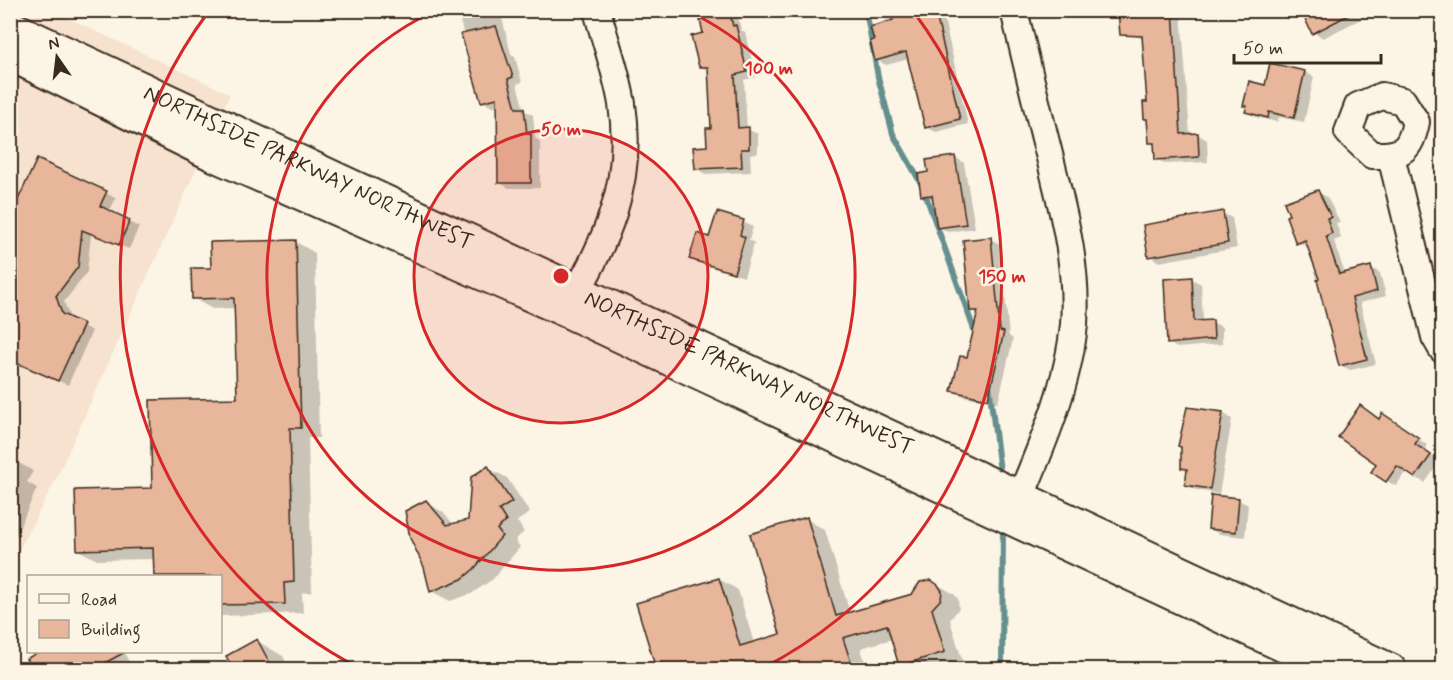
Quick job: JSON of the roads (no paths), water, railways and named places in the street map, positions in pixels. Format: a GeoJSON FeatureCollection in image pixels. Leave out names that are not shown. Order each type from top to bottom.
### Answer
{"type":"FeatureCollection","features":[{"type":"Feature","properties":{"kind":"main road","name":"NORTHSIDE PARKWAY NORTHWEST"},"geometry":{"type":"LineString","coordinates":[[10,27],[572,301],[1016,508],[1390,669]]}},
{"type":"Feature","properties":{"kind":"main road","name":"NORTHSIDE PARKWAY NORTHWEST"},"geometry":{"type":"LineString","coordinates":[[10,54],[213,154],[572,301]]}},
{"type":"Feature","properties":{"kind":"main road","name":"NORTHSIDE PARKWAY NORTHWEST"},"geometry":{"type":"LineString","coordinates":[[1016,508],[1336,669]]}},
{"type":"Feature","properties":{"kind":"street"},"geometry":{"type":"LineString","coordinates":[[572,301],[602,247],[617,202],[624,151],[621,104],[597,10]]}},
{"type":"Feature","properties":{"kind":"street"},"geometry":{"type":"LineString","coordinates":[[1014,10],[1067,228],[1074,281],[1074,324],[1067,366],[1016,508]]}},
{"type":"Feature","properties":{"kind":"street"},"geometry":{"type":"LineString","coordinates":[[1391,156],[1435,336],[1443,349]]}},
{"type":"Feature","properties":{"kind":"waterway"},"geometry":{"type":"LineString","coordinates":[[866,10],[878,77],[893,134],[922,185],[976,335]]}},
{"type":"Feature","properties":{"kind":"waterway"},"geometry":{"type":"LineString","coordinates":[[989,385],[1001,479]]}},
{"type":"Feature","properties":{"kind":"waterway"},"geometry":{"type":"LineString","coordinates":[[1002,670],[1003,525]]}}]}
